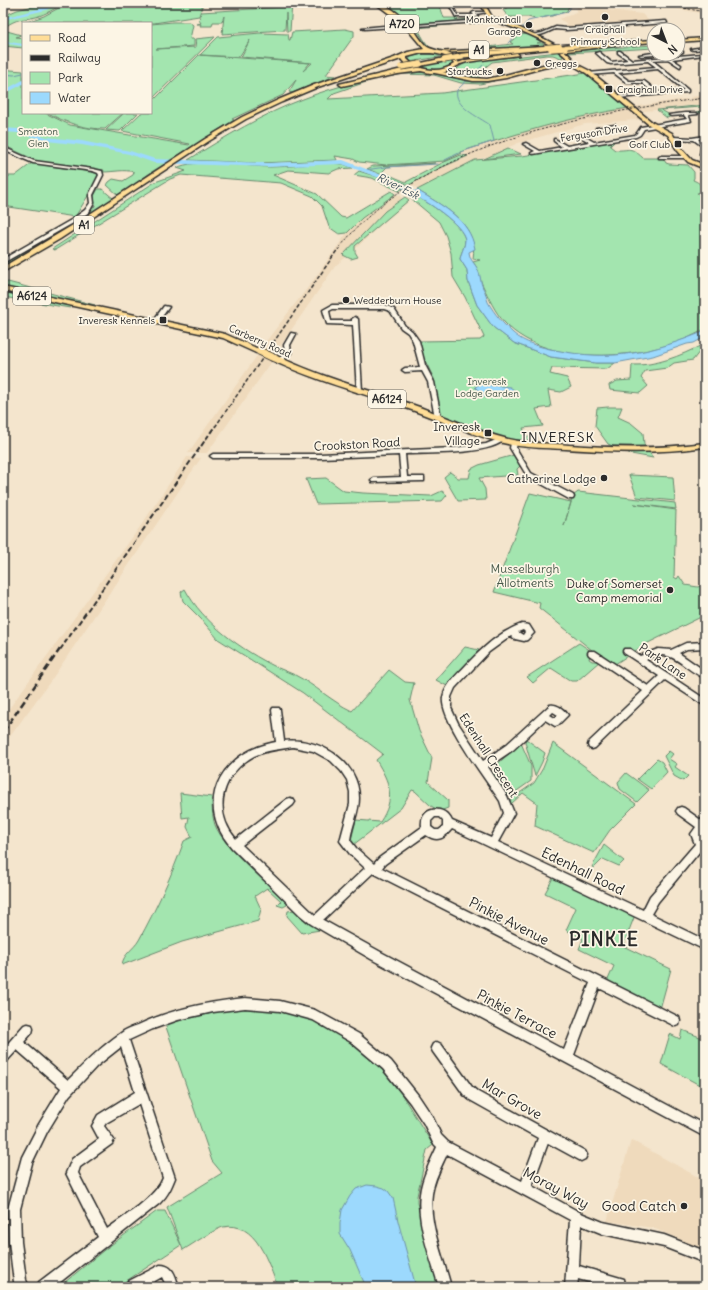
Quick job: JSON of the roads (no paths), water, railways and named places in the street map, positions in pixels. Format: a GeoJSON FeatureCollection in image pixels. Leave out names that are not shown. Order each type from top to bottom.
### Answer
{"type":"FeatureCollection","features":[{"type":"Feature","properties":{"kind":"highway","name":"A720"},"geometry":{"type":"LineString","coordinates":[[372,3],[393,17],[410,34],[416,46],[407,55]]}},
{"type":"Feature","properties":{"kind":"highway","name":"A720"},"geometry":{"type":"LineString","coordinates":[[377,3],[392,12],[406,24],[424,48],[434,52]]}},
{"type":"Feature","properties":{"kind":"highway","name":"A1"},"geometry":{"type":"LineString","coordinates":[[564,48],[616,43]]}},
{"type":"Feature","properties":{"kind":"highway","name":"A1"},"geometry":{"type":"LineString","coordinates":[[271,105],[335,82],[400,66],[442,59],[550,48],[603,46]]}},
{"type":"Feature","properties":{"kind":"highway"},"geometry":{"type":"LineString","coordinates":[[434,52],[453,58],[456,65],[444,70],[425,70],[414,67],[406,62],[404,59],[407,55],[434,52]]}},
{"type":"Feature","properties":{"kind":"highway","name":"A1"},"geometry":{"type":"LineString","coordinates":[[3,275],[58,242],[239,121],[271,105],[323,83],[407,55]]}},
{"type":"Feature","properties":{"kind":"highway","name":"A1"},"geometry":{"type":"LineString","coordinates":[[192,153],[265,111],[325,88],[400,66]]}},
{"type":"Feature","properties":{"kind":"highway","name":"A1"},"geometry":{"type":"LineString","coordinates":[[265,111],[345,84],[407,71],[425,70]]}},
{"type":"Feature","properties":{"kind":"highway","name":"A1"},"geometry":{"type":"LineString","coordinates":[[3,270],[162,173]]}},
{"type":"Feature","properties":{"kind":"main road"},"geometry":{"type":"LineString","coordinates":[[482,4],[490,18],[523,29],[534,35],[569,62],[589,74],[654,126],[672,136],[679,149],[686,157],[694,163],[705,167]]}},
{"type":"Feature","properties":{"kind":"main road"},"geometry":{"type":"LineString","coordinates":[[686,39],[705,38]]}},
{"type":"Feature","properties":{"kind":"main road","name":"A1"},"geometry":{"type":"LineString","coordinates":[[616,43],[646,42]]}},
{"type":"Feature","properties":{"kind":"main road","name":"A1"},"geometry":{"type":"LineString","coordinates":[[603,46],[646,43]]}},
{"type":"Feature","properties":{"kind":"main road","name":"A1"},"geometry":{"type":"LineString","coordinates":[[434,52],[550,48]]}},
{"type":"Feature","properties":{"kind":"main road","name":"A1"},"geometry":{"type":"LineString","coordinates":[[456,65],[466,61],[550,48]]}},
{"type":"Feature","properties":{"kind":"main road"},"geometry":{"type":"LineString","coordinates":[[432,71],[454,74],[470,80],[491,80],[534,68],[569,62]]}},
{"type":"Feature","properties":{"kind":"main road"},"geometry":{"type":"LineString","coordinates":[[454,74],[452,70],[456,65]]}},
{"type":"Feature","properties":{"kind":"main road","name":"Carberry Road"},"geometry":{"type":"LineString","coordinates":[[3,290],[225,336],[314,376],[438,417],[474,432],[501,440]]}},
{"type":"Feature","properties":{"kind":"main road","name":"A6124"},"geometry":{"type":"LineString","coordinates":[[501,440],[514,443],[577,448],[628,450],[677,449],[705,445]]}},
{"type":"Feature","properties":{"kind":"street"},"geometry":{"type":"LineString","coordinates":[[482,4],[463,6],[451,5],[456,16],[476,16],[474,13],[486,12]]}},
{"type":"Feature","properties":{"kind":"street"},"geometry":{"type":"LineString","coordinates":[[364,28],[494,20]]}},
{"type":"Feature","properties":{"kind":"street"},"geometry":{"type":"LineString","coordinates":[[534,35],[543,34],[556,28],[566,29],[646,22]]}},
{"type":"Feature","properties":{"kind":"street"},"geometry":{"type":"LineString","coordinates":[[647,22],[666,22]]}},
{"type":"Feature","properties":{"kind":"street"},"geometry":{"type":"LineString","coordinates":[[703,57],[692,49],[705,48]]}},
{"type":"Feature","properties":{"kind":"street"},"geometry":{"type":"LineString","coordinates":[[619,51],[631,61]]}},
{"type":"Feature","properties":{"kind":"street"},"geometry":{"type":"LineString","coordinates":[[592,53],[604,52]]}},
{"type":"Feature","properties":{"kind":"street"},"geometry":{"type":"LineString","coordinates":[[598,53],[608,62],[646,60]]}},
{"type":"Feature","properties":{"kind":"street"},"geometry":{"type":"LineString","coordinates":[[642,55],[646,54]]}},
{"type":"Feature","properties":{"kind":"street"},"geometry":{"type":"LineString","coordinates":[[686,57],[703,57]]}},
{"type":"Feature","properties":{"kind":"street"},"geometry":{"type":"LineString","coordinates":[[617,97],[687,90],[652,62]]}},
{"type":"Feature","properties":{"kind":"street"},"geometry":{"type":"LineString","coordinates":[[674,62],[680,66]]}},
{"type":"Feature","properties":{"kind":"street"},"geometry":{"type":"LineString","coordinates":[[589,74],[659,68]]}},
{"type":"Feature","properties":{"kind":"street"},"geometry":{"type":"LineString","coordinates":[[615,72],[628,82],[643,82],[658,94]]}},
{"type":"Feature","properties":{"kind":"street","name":"Ferguson Drive"},"geometry":{"type":"LineString","coordinates":[[533,153],[620,139],[638,135],[641,129],[692,120],[685,114]]}},
{"type":"Feature","properties":{"kind":"street"},"geometry":{"type":"LineString","coordinates":[[672,115],[696,114]]}},
{"type":"Feature","properties":{"kind":"street"},"geometry":{"type":"LineString","coordinates":[[670,123],[680,128]]}},
{"type":"Feature","properties":{"kind":"street"},"geometry":{"type":"LineString","coordinates":[[598,128],[615,126]]}},
{"type":"Feature","properties":{"kind":"street"},"geometry":{"type":"LineString","coordinates":[[608,128],[620,139]]}},
{"type":"Feature","properties":{"kind":"street"},"geometry":{"type":"LineString","coordinates":[[586,134],[578,135],[593,143]]}},
{"type":"Feature","properties":{"kind":"street"},"geometry":{"type":"LineString","coordinates":[[672,136],[695,139],[705,137]]}},
{"type":"Feature","properties":{"kind":"street"},"geometry":{"type":"LineString","coordinates":[[695,139],[704,146],[701,153]]}},
{"type":"Feature","properties":{"kind":"street"},"geometry":{"type":"LineString","coordinates":[[554,140],[565,147]]}},
{"type":"Feature","properties":{"kind":"street"},"geometry":{"type":"LineString","coordinates":[[524,143],[539,152]]}},
{"type":"Feature","properties":{"kind":"street"},"geometry":{"type":"LineString","coordinates":[[3,148],[33,162],[100,172],[102,175],[91,195],[92,203],[87,211],[73,221],[3,261]]}},
{"type":"Feature","properties":{"kind":"street"},"geometry":{"type":"LineString","coordinates":[[661,157],[670,155],[686,157]]}},
{"type":"Feature","properties":{"kind":"street"},"geometry":{"type":"LineString","coordinates":[[156,321],[166,307]]}},
{"type":"Feature","properties":{"kind":"street"},"geometry":{"type":"LineString","coordinates":[[359,391],[355,321],[329,323],[326,310],[332,307],[386,307],[392,310],[403,327],[410,332],[416,340],[424,369],[431,382],[438,417]]}},
{"type":"Feature","properties":{"kind":"street"},"geometry":{"type":"LineString","coordinates":[[277,359],[288,353],[287,345],[292,336],[298,339]]}},
{"type":"Feature","properties":{"kind":"street"},"geometry":{"type":"LineString","coordinates":[[405,370],[424,369]]}},
{"type":"Feature","properties":{"kind":"street"},"geometry":{"type":"LineString","coordinates":[[705,391],[705,401]]}},
{"type":"Feature","properties":{"kind":"street","name":"Crookston Road"},"geometry":{"type":"LineString","coordinates":[[213,456],[299,457],[464,450],[496,443],[501,440]]}},
{"type":"Feature","properties":{"kind":"street"},"geometry":{"type":"LineString","coordinates":[[514,443],[513,448],[529,474],[571,497]]}},
{"type":"Feature","properties":{"kind":"street"},"geometry":{"type":"LineString","coordinates":[[402,453],[404,479]]}},
{"type":"Feature","properties":{"kind":"street"},"geometry":{"type":"LineString","coordinates":[[374,480],[422,480]]}},
{"type":"Feature","properties":{"kind":"street","name":"Edenhall Crescent"},"geometry":{"type":"LineString","coordinates":[[493,843],[509,813],[509,808],[452,721],[447,708],[447,697],[452,686],[481,654],[512,632]]}},
{"type":"Feature","properties":{"kind":"street"},"geometry":{"type":"LineString","coordinates":[[672,654],[686,646],[705,645]]}},
{"type":"Feature","properties":{"kind":"street","name":"Park Lane"},"geometry":{"type":"LineString","coordinates":[[627,651],[705,703]]}},
{"type":"Feature","properties":{"kind":"street"},"geometry":{"type":"LineString","coordinates":[[640,660],[645,656],[658,652],[672,654],[705,675]]}},
{"type":"Feature","properties":{"kind":"street"},"geometry":{"type":"LineString","coordinates":[[594,656],[649,692]]}},
{"type":"Feature","properties":{"kind":"street"},"geometry":{"type":"LineString","coordinates":[[592,745],[664,676]]}},
{"type":"Feature","properties":{"kind":"street"},"geometry":{"type":"LineString","coordinates":[[276,710],[280,743]]}},
{"type":"Feature","properties":{"kind":"street"},"geometry":{"type":"LineString","coordinates":[[482,766],[494,761],[544,715]]}},
{"type":"Feature","properties":{"kind":"street","name":"Pinkie Terrace"},"geometry":{"type":"LineString","coordinates":[[280,743],[264,747],[244,758],[235,766],[222,784],[218,797],[219,817],[225,832],[304,912],[375,955],[705,1131]]}},
{"type":"Feature","properties":{"kind":"street","name":"Pinkie Avenue"},"geometry":{"type":"LineString","coordinates":[[280,743],[301,743],[311,746],[331,756],[346,770],[354,786],[355,794],[353,812],[345,841],[353,851],[374,868],[675,1021]]}},
{"type":"Feature","properties":{"kind":"street"},"geometry":{"type":"LineString","coordinates":[[236,844],[290,802]]}},
{"type":"Feature","properties":{"kind":"street"},"geometry":{"type":"LineString","coordinates":[[645,917],[654,899],[702,845],[696,834],[703,827],[681,811]]}},
{"type":"Feature","properties":{"kind":"street","name":"Edenhall Road"},"geometry":{"type":"LineString","coordinates":[[427,829],[426,820],[434,814],[444,816],[449,825],[453,825],[493,843],[705,945]]}},
{"type":"Feature","properties":{"kind":"street"},"geometry":{"type":"LineString","coordinates":[[315,920],[374,868],[427,829],[433,833],[440,834],[446,831],[449,825]]}},
{"type":"Feature","properties":{"kind":"street"},"geometry":{"type":"LineString","coordinates":[[567,1058],[596,981]]}},
{"type":"Feature","properties":{"kind":"street"},"geometry":{"type":"LineString","coordinates":[[23,1287],[20,1282],[15,1242],[14,1209],[26,1161],[43,1128],[69,1088],[92,1062],[123,1038],[151,1024],[178,1015],[213,1007],[245,1003],[280,1006],[315,1015],[355,1038],[386,1064],[414,1099],[428,1120],[438,1139],[444,1146],[430,1177],[425,1196],[428,1223],[444,1287]]}},
{"type":"Feature","properties":{"kind":"street"},"geometry":{"type":"LineString","coordinates":[[3,1057],[28,1029]]}},
{"type":"Feature","properties":{"kind":"street"},"geometry":{"type":"LineString","coordinates":[[44,1287],[156,1199],[165,1189],[169,1178],[123,1038]]}},
{"type":"Feature","properties":{"kind":"street"},"geometry":{"type":"LineString","coordinates":[[16,1043],[69,1088]]}},
{"type":"Feature","properties":{"kind":"street","name":"Mar Grove"},"geometry":{"type":"LineString","coordinates":[[437,1048],[468,1091],[474,1096],[581,1154]]}},
{"type":"Feature","properties":{"kind":"street"},"geometry":{"type":"LineString","coordinates":[[105,1238],[72,1173],[76,1163],[108,1140],[98,1126],[102,1119],[138,1098],[141,1093]]}},
{"type":"Feature","properties":{"kind":"street","name":"Mar Grove"},"geometry":{"type":"LineString","coordinates":[[525,1188],[545,1135]]}},
{"type":"Feature","properties":{"kind":"street","name":"Moray Way"},"geometry":{"type":"LineString","coordinates":[[444,1146],[577,1217],[603,1228],[664,1241],[705,1258]]}},
{"type":"Feature","properties":{"kind":"street"},"geometry":{"type":"LineString","coordinates":[[571,1287],[575,1226],[577,1217]]}},
{"type":"Feature","properties":{"kind":"street"},"geometry":{"type":"LineString","coordinates":[[132,1287],[160,1271],[165,1271],[168,1274],[173,1287]]}},
{"type":"Feature","properties":{"kind":"street"},"geometry":{"type":"LineString","coordinates":[[572,1271],[619,1284],[619,1287]]}},
{"type":"Feature","properties":{"kind":"water"},"geometry":{"type":"Polygon","coordinates":[[[417,190],[445,207],[461,221],[467,229],[472,238],[475,249],[469,252],[471,260],[479,272],[488,302],[502,322],[513,333],[522,339],[532,344],[576,354],[614,355],[649,350],[686,339],[705,331],[705,337],[694,343],[653,356],[615,363],[596,363],[551,357],[514,343],[493,327],[477,305],[468,281],[467,270],[460,259],[465,243],[463,234],[451,220],[412,194],[417,190]]]}},
{"type":"Feature","properties":{"kind":"water"},"geometry":{"type":"Polygon","coordinates":[[[480,384],[510,387],[514,390],[510,392],[502,391],[493,396],[484,397],[475,387],[480,384]]]}},
{"type":"Feature","properties":{"kind":"water"},"geometry":{"type":"Polygon","coordinates":[[[367,1185],[384,1188],[393,1198],[416,1287],[366,1287],[350,1250],[340,1234],[342,1210],[356,1189],[367,1185]]]}},
{"type":"Feature","properties":{"kind":"waterway","name":"River Esk"},"geometry":{"type":"LineString","coordinates":[[3,19],[44,9],[57,3]]}},
{"type":"Feature","properties":{"kind":"waterway"},"geometry":{"type":"LineString","coordinates":[[508,43],[528,21],[567,12],[570,9],[570,5],[568,3]]}},
{"type":"Feature","properties":{"kind":"waterway","name":"River Esk"},"geometry":{"type":"LineString","coordinates":[[3,42],[22,45]]}},
{"type":"Feature","properties":{"kind":"waterway"},"geometry":{"type":"LineString","coordinates":[[445,160],[461,152],[494,141],[490,125],[463,106],[457,96],[457,90],[484,64]]}},
{"type":"Feature","properties":{"kind":"waterway"},"geometry":{"type":"LineString","coordinates":[[3,74],[14,75],[22,73]]}},
{"type":"Feature","properties":{"kind":"waterway","name":"River Esk"},"geometry":{"type":"LineString","coordinates":[[3,93],[22,83]]}},
{"type":"Feature","properties":{"kind":"waterway","name":"River Esk"},"geometry":{"type":"LineString","coordinates":[[3,130],[18,131],[47,139],[82,143],[130,153],[154,161],[267,165],[343,162],[400,184],[426,200]]}},
{"type":"Feature","properties":{"kind":"waterway"},"geometry":{"type":"LineString","coordinates":[[365,170],[386,167],[438,164]]}},
{"type":"Feature","properties":{"kind":"railway"},"geometry":{"type":"LineString","coordinates":[[657,3],[705,12]]}},
{"type":"Feature","properties":{"kind":"railway"},"geometry":{"type":"LineString","coordinates":[[338,250],[371,214],[411,185],[456,160],[505,141],[556,126],[607,114],[705,98]]}},
{"type":"Feature","properties":{"kind":"railway"},"geometry":{"type":"LineString","coordinates":[[215,427],[338,249]]}},
{"type":"Feature","properties":{"kind":"railway"},"geometry":{"type":"LineString","coordinates":[[60,650],[215,426]]}},
{"type":"Feature","properties":{"kind":"railway"},"geometry":{"type":"LineString","coordinates":[[3,732],[60,649]]}},
{"type":"Feature","properties":{"kind":"place","name":"Craighall Primary School"},"geometry":{"type":"Point","coordinates":[605,17]}},
{"type":"Feature","properties":{"kind":"place","name":"Monktonhall Garage"},"geometry":{"type":"Point","coordinates":[529,25]}},
{"type":"Feature","properties":{"kind":"place","name":"Greggs"},"geometry":{"type":"Point","coordinates":[537,63]}},
{"type":"Feature","properties":{"kind":"place","name":"Starbucks"},"geometry":{"type":"Point","coordinates":[500,71]}},
{"type":"Feature","properties":{"kind":"place","name":"Craighall Drive"},"geometry":{"type":"Point","coordinates":[609,89]}},
{"type":"Feature","properties":{"kind":"place","name":"Golf Club"},"geometry":{"type":"Point","coordinates":[678,144]}},
{"type":"Feature","properties":{"kind":"place","name":"Wedderburn House"},"geometry":{"type":"Point","coordinates":[346,300]}},
{"type":"Feature","properties":{"kind":"place","name":"Inveresk Kennels"},"geometry":{"type":"Point","coordinates":[163,320]}},
{"type":"Feature","properties":{"kind":"place","name":"Inveresk Village"},"geometry":{"type":"Point","coordinates":[488,433]}},
{"type":"Feature","properties":{"kind":"place","name":"Catherine Lodge"},"geometry":{"type":"Point","coordinates":[604,478]}},
{"type":"Feature","properties":{"kind":"place","name":"Duke of Somerset Camp memorial"},"geometry":{"type":"Point","coordinates":[670,590]}},
{"type":"Feature","properties":{"kind":"place","name":"Good Catch"},"geometry":{"type":"Point","coordinates":[684,1206]}},
{"type":"Feature","properties":{"kind":"district","name":"INVERESK"},"geometry":{"type":"Point","coordinates":[558,437]}},
{"type":"Feature","properties":{"kind":"district","name":"PINKIE"},"geometry":{"type":"Point","coordinates":[604,939]}},
{"type":"Feature","properties":{"kind":"park label","name":"Smeaton Glen"},"geometry":{"type":"Point","coordinates":[38,136]}},
{"type":"Feature","properties":{"kind":"park label","name":"Inveresk Lodge Garden"},"geometry":{"type":"Point","coordinates":[487,386]}},
{"type":"Feature","properties":{"kind":"park label","name":"Musselburgh Allotments"},"geometry":{"type":"Point","coordinates":[525,575]}}]}
